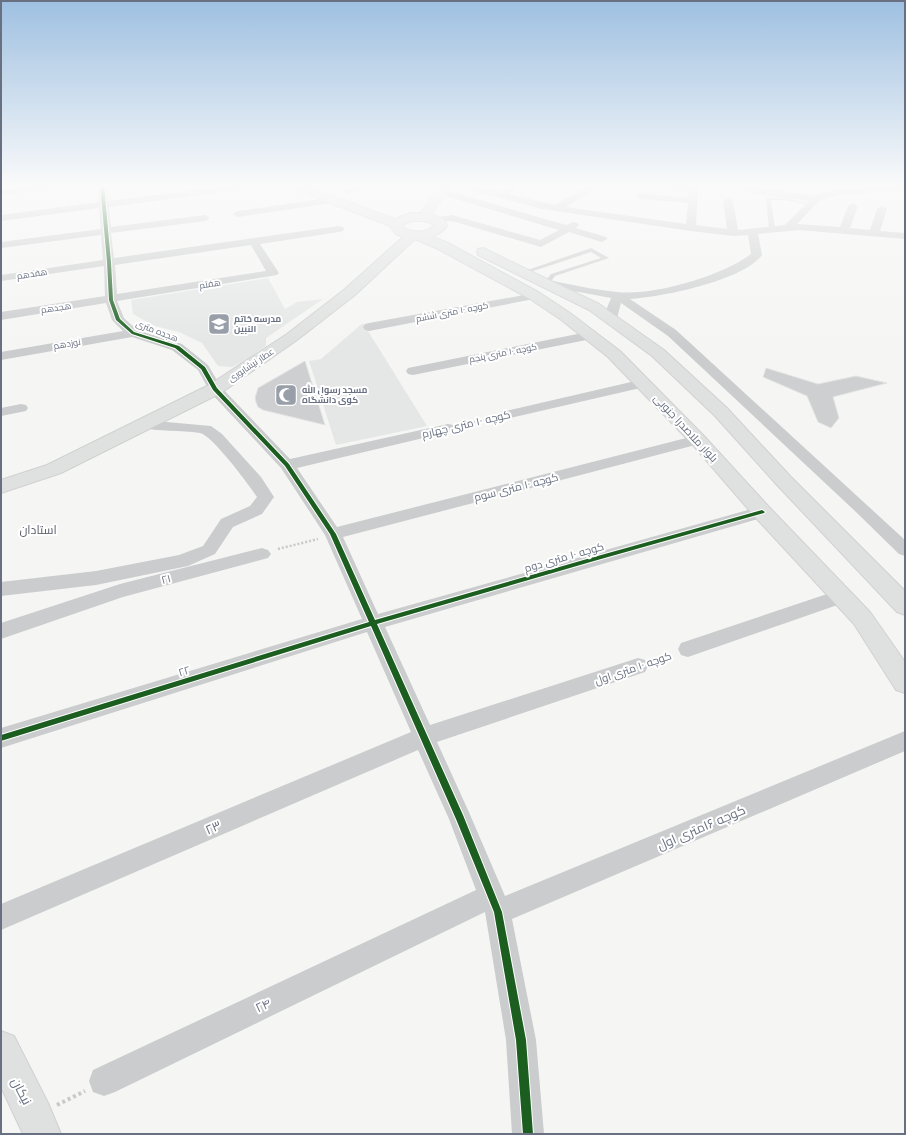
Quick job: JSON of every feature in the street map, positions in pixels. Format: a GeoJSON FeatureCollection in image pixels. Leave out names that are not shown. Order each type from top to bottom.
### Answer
{"type":"FeatureCollection","features":[{"type":"Feature","properties":{"kind":"main road","name":"عطار نیشابوری"},"geometry":{"type":"LineString","coordinates":[[1,487],[54,469],[215,389],[292,337],[350,292],[411,238]]}},
{"type":"Feature","properties":{"kind":"main road","name":"بلوار ملاصدرا جنوبی"},"geometry":{"type":"LineString","coordinates":[[422,238],[541,290],[594,307],[658,353],[695,386],[750,442],[784,481],[905,606]]}},
{"type":"Feature","properties":{"kind":"main road","name":"بلوار ملاصدرا جنوبی"},"geometry":{"type":"LineString","coordinates":[[461,238],[524,272],[565,316],[614,354],[644,383],[698,440],[762,512],[862,618],[905,682]]}},
{"type":"Feature","properties":{"kind":"main road","name":"نیکان"},"geometry":{"type":"LineString","coordinates":[[3,1058],[39,1125]]}},
{"type":"Feature","properties":{"kind":"street"},"geometry":{"type":"LineString","coordinates":[[1,246],[57,238]]}},
{"type":"Feature","properties":{"kind":"street","name":"هجده متری"},"geometry":{"type":"LineString","coordinates":[[107,238],[110,262],[111,300],[118,320],[133,333],[177,347],[203,368],[215,389],[287,465],[333,534],[460,818],[495,904],[521,1040],[528,1134]]}},
{"type":"Feature","properties":{"kind":"street","name":"هفدهم"},"geometry":{"type":"LineString","coordinates":[[1,278],[280,238]]}},
{"type":"Feature","properties":{"kind":"street"},"geometry":{"type":"LineString","coordinates":[[520,238],[541,244],[551,238]]}},
{"type":"Feature","properties":{"kind":"street"},"geometry":{"type":"LineString","coordinates":[[541,290],[618,296],[654,293],[696,283],[737,269],[750,261],[757,254],[753,238]]}},
{"type":"Feature","properties":{"kind":"street","name":"هفتم"},"geometry":{"type":"LineString","coordinates":[[111,300],[273,273],[254,242]]}},
{"type":"Feature","properties":{"kind":"street","name":"کوچه ۱۰ متری ششم"},"geometry":{"type":"LineString","coordinates":[[369,327],[541,290]]}},
{"type":"Feature","properties":{"kind":"street"},"geometry":{"type":"LineString","coordinates":[[612,319],[613,308],[618,296]]}},
{"type":"Feature","properties":{"kind":"street"},"geometry":{"type":"LineString","coordinates":[[618,296],[672,333],[862,508],[905,550]]}},
{"type":"Feature","properties":{"kind":"street","name":"هجدهم"},"geometry":{"type":"LineString","coordinates":[[1,316],[111,300]]}},
{"type":"Feature","properties":{"kind":"street","name":"نوزدهم"},"geometry":{"type":"LineString","coordinates":[[1,356],[133,333]]}},
{"type":"Feature","properties":{"kind":"street","name":"کوچه ۱۰ متری پنجم"},"geometry":{"type":"LineString","coordinates":[[413,371],[592,336]]}},
{"type":"Feature","properties":{"kind":"street","name":"کوچه ۱۰ متری چهارم"},"geometry":{"type":"LineString","coordinates":[[506,415],[644,383]]}},
{"type":"Feature","properties":{"kind":"street"},"geometry":{"type":"LineString","coordinates":[[1,412],[21,408]]}},
{"type":"Feature","properties":{"kind":"street"},"geometry":{"type":"LineString","coordinates":[[1,589],[96,578],[182,561],[209,550],[226,523],[256,510],[266,497],[255,481],[217,437],[206,429],[173,428],[144,424]]}},
{"type":"Feature","properties":{"kind":"street","name":"کوچه ۱۰ متری چهارم"},"geometry":{"type":"LineString","coordinates":[[287,465],[448,428]]}},
{"type":"Feature","properties":{"kind":"street","name":"کوچه ۱۰ متری سوم"},"geometry":{"type":"LineString","coordinates":[[333,534],[698,440]]}},
{"type":"Feature","properties":{"kind":"street","name":"کوچه ۱۰ متری دوم"},"geometry":{"type":"LineString","coordinates":[[373,623],[762,512]]}},
{"type":"Feature","properties":{"kind":"street","name":"۲۱"},"geometry":{"type":"LineString","coordinates":[[1,631],[120,591],[262,554]]}},
{"type":"Feature","properties":{"kind":"street"},"geometry":{"type":"LineString","coordinates":[[688,649],[842,596]]}},
{"type":"Feature","properties":{"kind":"street","name":"۲۲"},"geometry":{"type":"LineString","coordinates":[[1,738],[373,623]]}},
{"type":"Feature","properties":{"kind":"street","name":"کوچه ۱۰ متری اول"},"geometry":{"type":"LineString","coordinates":[[424,737],[638,666]]}},
{"type":"Feature","properties":{"kind":"street","name":"۲۳"},"geometry":{"type":"LineString","coordinates":[[1,917],[424,737]]}},
{"type":"Feature","properties":{"kind":"street","name":"کوچه ۱۶متری اول"},"geometry":{"type":"LineString","coordinates":[[495,904],[905,741]]}},
{"type":"Feature","properties":{"kind":"street","name":"۲۴"},"geometry":{"type":"LineString","coordinates":[[104,1081],[495,904]]}},
{"type":"Feature","properties":{"kind":"lane"},"geometry":{"type":"LineString","coordinates":[[524,272],[591,250],[606,258],[553,274],[541,290]]}},
{"type":"Feature","properties":{"kind":"path"},"geometry":{"type":"LineString","coordinates":[[262,554],[333,534]]}},
{"type":"Feature","properties":{"kind":"path"},"geometry":{"type":"LineString","coordinates":[[39,1125],[104,1081]]}},
{"type":"Feature","properties":{"kind":"shaded area","name":"مدرسه خاتم النبین"},"geometry":{"type":"Polygon","coordinates":[[[268,278],[285,309],[297,302],[323,299],[266,338],[266,346],[244,361],[232,367],[218,366],[202,343],[179,332],[155,326],[133,314],[131,300],[268,278]]]}},
{"type":"Feature","properties":{"kind":"shaded area"},"geometry":{"type":"Polygon","coordinates":[[[363,323],[427,426],[336,445],[309,361],[321,359],[363,323]]]}},
{"type":"Feature","properties":{"kind":"building","name":"مسجد رسول الله کوی دانشگاه"},"geometry":{"type":"Polygon","coordinates":[[[305,361],[325,425],[263,410],[258,407],[256,402],[255,398],[258,388],[305,361]]]}},
{"type":"Feature","properties":{"kind":"building"},"geometry":{"type":"Polygon","coordinates":[[[766,368],[818,384],[856,376],[887,383],[833,397],[839,418],[831,428],[818,422],[807,396],[763,377],[766,368]]]}},
{"type":"Feature","properties":{"kind":"cycle path"},"geometry":{"type":"LineString","coordinates":[[106,238],[111,300],[118,320],[133,333],[177,347],[203,368],[215,389],[287,465],[333,534],[460,818],[498,912],[521,1040],[528,1134]]}},
{"type":"Feature","properties":{"kind":"cycle path"},"geometry":{"type":"LineString","coordinates":[[1,738],[373,623],[762,512]]}},
{"type":"Feature","properties":{"kind":"place","name":"مدرسه خاتم النبین"},"geometry":{"type":"Point","coordinates":[219,324]}},
{"type":"Feature","properties":{"kind":"place","name":"مسجد رسول الله کوی دانشگاه"},"geometry":{"type":"Point","coordinates":[286,395]}},
{"type":"Feature","properties":{"kind":"district","name":"استادان"},"geometry":{"type":"Point","coordinates":[38,530]}}]}
